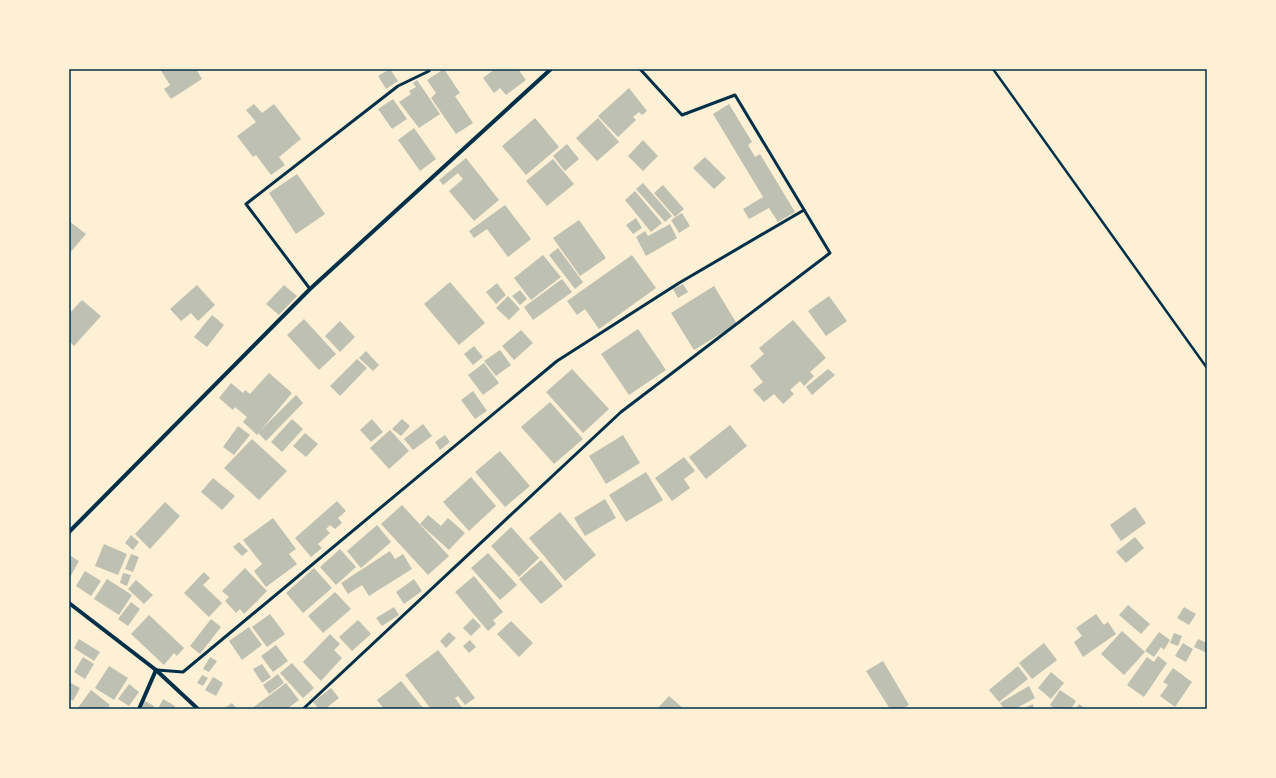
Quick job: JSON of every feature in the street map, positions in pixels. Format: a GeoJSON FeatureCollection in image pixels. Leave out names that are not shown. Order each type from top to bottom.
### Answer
{"type":"FeatureCollection","features":[{"type":"Feature","properties":{"kind":"street"},"geometry":{"type":"LineString","coordinates":[[69,532],[310,289],[551,69]]}},
{"type":"Feature","properties":{"kind":"street"},"geometry":{"type":"LineString","coordinates":[[69,603],[156,670],[198,709]]}},
{"type":"Feature","properties":{"kind":"street"},"geometry":{"type":"LineString","coordinates":[[138,709],[156,670]]}},
{"type":"Feature","properties":{"kind":"lane"},"geometry":{"type":"LineString","coordinates":[[303,709],[621,412],[830,254],[735,95],[682,115],[640,69]]}},
{"type":"Feature","properties":{"kind":"lane"},"geometry":{"type":"LineString","coordinates":[[310,289],[246,204],[398,86],[429,71]]}},
{"type":"Feature","properties":{"kind":"lane"},"geometry":{"type":"LineString","coordinates":[[156,670],[183,672],[557,361],[679,283],[804,210]]}},
{"type":"Feature","properties":{"kind":"path"},"geometry":{"type":"LineString","coordinates":[[993,69],[1207,368]]}},
{"type":"Feature","properties":{"kind":"building"},"geometry":{"type":"Polygon","coordinates":[[[160,69],[196,69],[202,79],[171,99],[164,89],[170,85],[160,69]]]}},
{"type":"Feature","properties":{"kind":"building"},"geometry":{"type":"Polygon","coordinates":[[[390,69],[398,81],[386,89],[378,76],[390,69]]]}},
{"type":"Feature","properties":{"kind":"building"},"geometry":{"type":"Polygon","coordinates":[[[444,69],[460,93],[455,96],[473,123],[456,134],[431,98],[436,93],[427,80],[444,69]]]}},
{"type":"Feature","properties":{"kind":"building"},"geometry":{"type":"Polygon","coordinates":[[[495,69],[518,69],[526,80],[506,95],[500,88],[494,93],[483,78],[495,69]]]}},
{"type":"Feature","properties":{"kind":"building"},"geometry":{"type":"Polygon","coordinates":[[[417,80],[440,114],[419,128],[399,102],[411,94],[409,91],[416,87],[413,83],[417,80]]]}},
{"type":"Feature","properties":{"kind":"building"},"geometry":{"type":"Polygon","coordinates":[[[629,88],[647,111],[642,115],[639,112],[633,117],[636,120],[618,137],[598,116],[629,88]]]}},
{"type":"Feature","properties":{"kind":"building"},"geometry":{"type":"Polygon","coordinates":[[[393,99],[407,119],[392,129],[378,109],[393,99]]]}},
{"type":"Feature","properties":{"kind":"building"},"geometry":{"type":"Polygon","coordinates":[[[254,104],[262,113],[274,104],[301,139],[279,157],[285,165],[271,175],[256,155],[253,157],[237,136],[256,122],[246,110],[254,104]]]}},
{"type":"Feature","properties":{"kind":"building"},"geometry":{"type":"Polygon","coordinates":[[[729,104],[752,142],[748,145],[755,157],[760,154],[795,212],[778,222],[769,208],[749,219],[743,209],[763,197],[713,114],[729,104]]]}},
{"type":"Feature","properties":{"kind":"building"},"geometry":{"type":"Polygon","coordinates":[[[535,118],[559,147],[526,175],[502,146],[535,118]]]}},
{"type":"Feature","properties":{"kind":"building"},"geometry":{"type":"Polygon","coordinates":[[[598,118],[619,142],[597,161],[576,138],[598,118]]]}},
{"type":"Feature","properties":{"kind":"building"},"geometry":{"type":"Polygon","coordinates":[[[414,128],[436,159],[420,171],[398,140],[414,128]]]}},
{"type":"Feature","properties":{"kind":"building"},"geometry":{"type":"Polygon","coordinates":[[[643,140],[658,156],[643,171],[628,156],[643,140]]]}},
{"type":"Feature","properties":{"kind":"building"},"geometry":{"type":"Polygon","coordinates":[[[567,144],[579,159],[565,171],[553,156],[567,144]]]}},
{"type":"Feature","properties":{"kind":"building"},"geometry":{"type":"Polygon","coordinates":[[[705,157],[726,178],[714,189],[693,168],[705,157]]]}},
{"type":"Feature","properties":{"kind":"building"},"geometry":{"type":"Polygon","coordinates":[[[466,158],[499,200],[474,221],[449,191],[463,179],[458,173],[443,185],[439,180],[466,158]]]}},
{"type":"Feature","properties":{"kind":"building"},"geometry":{"type":"Polygon","coordinates":[[[553,159],[574,184],[547,206],[526,181],[553,159]]]}},
{"type":"Feature","properties":{"kind":"building"},"geometry":{"type":"Polygon","coordinates":[[[297,174],[325,214],[296,234],[269,193],[297,174]]]}},
{"type":"Feature","properties":{"kind":"building"},"geometry":{"type":"Polygon","coordinates":[[[643,183],[672,216],[665,222],[636,189],[643,183]]]}},
{"type":"Feature","properties":{"kind":"building"},"geometry":{"type":"Polygon","coordinates":[[[663,185],[684,209],[675,217],[654,193],[663,185]]]}},
{"type":"Feature","properties":{"kind":"building"},"geometry":{"type":"Polygon","coordinates":[[[635,191],[662,223],[651,232],[625,200],[635,191]]]}},
{"type":"Feature","properties":{"kind":"building"},"geometry":{"type":"Polygon","coordinates":[[[505,205],[531,239],[508,257],[487,229],[474,238],[469,231],[505,205]]]}},
{"type":"Feature","properties":{"kind":"building"},"geometry":{"type":"Polygon","coordinates":[[[682,213],[690,226],[679,233],[671,220],[682,213]]]}},
{"type":"Feature","properties":{"kind":"building"},"geometry":{"type":"Polygon","coordinates":[[[636,218],[642,228],[633,234],[626,225],[636,218]]]}},
{"type":"Feature","properties":{"kind":"building"},"geometry":{"type":"Polygon","coordinates":[[[579,220],[606,258],[580,276],[553,238],[579,220]]]}},
{"type":"Feature","properties":{"kind":"building"},"geometry":{"type":"Polygon","coordinates":[[[69,221],[86,234],[69,254],[69,221]]]}},
{"type":"Feature","properties":{"kind":"building"},"geometry":{"type":"Polygon","coordinates":[[[670,224],[677,238],[646,256],[636,237],[645,231],[648,236],[670,224]]]}},
{"type":"Feature","properties":{"kind":"building"},"geometry":{"type":"Polygon","coordinates":[[[558,248],[583,282],[575,289],[549,255],[558,248]]]}},
{"type":"Feature","properties":{"kind":"building"},"geometry":{"type":"Polygon","coordinates":[[[543,255],[561,277],[531,300],[514,278],[543,255]]]}},
{"type":"Feature","properties":{"kind":"building"},"geometry":{"type":"Polygon","coordinates":[[[632,255],[656,288],[599,329],[585,309],[577,315],[567,301],[632,255]]]}},
{"type":"Feature","properties":{"kind":"building"},"geometry":{"type":"Polygon","coordinates":[[[562,279],[572,292],[533,320],[524,307],[562,279]]]}},
{"type":"Feature","properties":{"kind":"building"},"geometry":{"type":"Polygon","coordinates":[[[450,282],[485,323],[459,345],[424,304],[450,282]]]}},
{"type":"Feature","properties":{"kind":"building"},"geometry":{"type":"Polygon","coordinates":[[[497,283],[506,295],[496,304],[486,292],[497,283]]]}},
{"type":"Feature","properties":{"kind":"building"},"geometry":{"type":"Polygon","coordinates":[[[683,284],[688,292],[678,298],[673,289],[683,284]]]}},
{"type":"Feature","properties":{"kind":"building"},"geometry":{"type":"Polygon","coordinates":[[[197,285],[215,305],[198,321],[191,313],[181,321],[170,309],[197,285]]]}},
{"type":"Feature","properties":{"kind":"building"},"geometry":{"type":"Polygon","coordinates":[[[284,285],[297,296],[279,315],[266,304],[284,285]]]}},
{"type":"Feature","properties":{"kind":"building"},"geometry":{"type":"Polygon","coordinates":[[[714,286],[737,324],[694,350],[671,313],[714,286]]]}},
{"type":"Feature","properties":{"kind":"building"},"geometry":{"type":"Polygon","coordinates":[[[520,290],[527,299],[520,305],[512,296],[520,290]]]}},
{"type":"Feature","properties":{"kind":"building"},"geometry":{"type":"Polygon","coordinates":[[[508,296],[520,309],[509,320],[496,308],[508,296]]]}},
{"type":"Feature","properties":{"kind":"building"},"geometry":{"type":"Polygon","coordinates":[[[829,296],[847,321],[826,336],[808,311],[829,296]]]}},
{"type":"Feature","properties":{"kind":"building"},"geometry":{"type":"Polygon","coordinates":[[[82,300],[101,316],[74,346],[69,341],[69,314],[82,300]]]}},
{"type":"Feature","properties":{"kind":"building"},"geometry":{"type":"Polygon","coordinates":[[[212,315],[224,325],[207,347],[194,337],[212,315]]]}},
{"type":"Feature","properties":{"kind":"building"},"geometry":{"type":"Polygon","coordinates":[[[304,319],[336,354],[319,370],[287,335],[304,319]]]}},
{"type":"Feature","properties":{"kind":"building"},"geometry":{"type":"Polygon","coordinates":[[[793,320],[826,358],[810,372],[814,376],[804,386],[800,381],[790,390],[794,394],[783,404],[774,394],[764,402],[753,390],[763,382],[750,366],[764,354],[759,348],[793,320]]]}},
{"type":"Feature","properties":{"kind":"building"},"geometry":{"type":"Polygon","coordinates":[[[340,321],[355,337],[340,352],[325,336],[340,321]]]}},
{"type":"Feature","properties":{"kind":"building"},"geometry":{"type":"Polygon","coordinates":[[[638,329],[666,370],[629,395],[601,354],[638,329]]]}},
{"type":"Feature","properties":{"kind":"building"},"geometry":{"type":"Polygon","coordinates":[[[521,330],[533,343],[514,360],[502,346],[521,330]]]}},
{"type":"Feature","properties":{"kind":"building"},"geometry":{"type":"Polygon","coordinates":[[[474,346],[483,357],[473,365],[464,354],[474,346]]]}},
{"type":"Feature","properties":{"kind":"building"},"geometry":{"type":"Polygon","coordinates":[[[500,350],[511,365],[496,376],[484,361],[500,350]]]}},
{"type":"Feature","properties":{"kind":"building"},"geometry":{"type":"Polygon","coordinates":[[[366,351],[379,365],[373,371],[359,358],[366,351]]]}},
{"type":"Feature","properties":{"kind":"building"},"geometry":{"type":"Polygon","coordinates":[[[357,359],[367,368],[340,396],[330,386],[357,359]]]}},
{"type":"Feature","properties":{"kind":"building"},"geometry":{"type":"Polygon","coordinates":[[[484,363],[499,383],[483,395],[468,375],[484,363]]]}},
{"type":"Feature","properties":{"kind":"building"},"geometry":{"type":"Polygon","coordinates":[[[572,369],[609,409],[583,433],[546,392],[572,369]]]}},
{"type":"Feature","properties":{"kind":"building"},"geometry":{"type":"Polygon","coordinates":[[[828,369],[835,375],[812,395],[806,387],[828,369]]]}},
{"type":"Feature","properties":{"kind":"building"},"geometry":{"type":"Polygon","coordinates":[[[269,373],[292,393],[257,435],[243,422],[247,417],[235,407],[233,410],[219,398],[231,383],[243,393],[245,390],[250,394],[269,373]]]}},
{"type":"Feature","properties":{"kind":"building"},"geometry":{"type":"Polygon","coordinates":[[[473,391],[487,411],[475,419],[461,400],[473,391]]]}},
{"type":"Feature","properties":{"kind":"building"},"geometry":{"type":"Polygon","coordinates":[[[296,395],[303,403],[266,441],[258,433],[296,395]]]}},
{"type":"Feature","properties":{"kind":"building"},"geometry":{"type":"Polygon","coordinates":[[[550,402],[583,439],[554,464],[521,427],[550,402]]]}},
{"type":"Feature","properties":{"kind":"building"},"geometry":{"type":"Polygon","coordinates":[[[292,419],[303,429],[282,452],[271,442],[292,419]]]}},
{"type":"Feature","properties":{"kind":"building"},"geometry":{"type":"Polygon","coordinates":[[[372,419],[383,432],[371,442],[360,430],[372,419]]]}},
{"type":"Feature","properties":{"kind":"building"},"geometry":{"type":"Polygon","coordinates":[[[402,419],[410,426],[401,436],[392,429],[402,419]]]}},
{"type":"Feature","properties":{"kind":"building"},"geometry":{"type":"Polygon","coordinates":[[[423,424],[432,436],[413,450],[404,439],[423,424]]]}},
{"type":"Feature","properties":{"kind":"building"},"geometry":{"type":"Polygon","coordinates":[[[730,425],[747,446],[706,479],[689,457],[730,425]]]}},
{"type":"Feature","properties":{"kind":"building"},"geometry":{"type":"Polygon","coordinates":[[[238,426],[250,435],[234,455],[223,447],[238,426]]]}},
{"type":"Feature","properties":{"kind":"building"},"geometry":{"type":"Polygon","coordinates":[[[390,430],[409,451],[389,469],[370,448],[390,430]]]}},
{"type":"Feature","properties":{"kind":"building"},"geometry":{"type":"Polygon","coordinates":[[[305,433],[318,444],[306,457],[293,446],[305,433]]]}},
{"type":"Feature","properties":{"kind":"building"},"geometry":{"type":"Polygon","coordinates":[[[445,435],[450,442],[440,450],[435,442],[445,435]]]}},
{"type":"Feature","properties":{"kind":"building"},"geometry":{"type":"Polygon","coordinates":[[[623,435],[640,463],[606,484],[589,456],[623,435]]]}},
{"type":"Feature","properties":{"kind":"building"},"geometry":{"type":"Polygon","coordinates":[[[252,439],[287,471],[259,500],[224,468],[252,439]]]}},
{"type":"Feature","properties":{"kind":"building"},"geometry":{"type":"Polygon","coordinates":[[[500,451],[530,486],[505,507],[475,472],[500,451]]]}},
{"type":"Feature","properties":{"kind":"building"},"geometry":{"type":"Polygon","coordinates":[[[684,457],[695,471],[684,479],[690,488],[672,501],[655,478],[684,457]]]}},
{"type":"Feature","properties":{"kind":"building"},"geometry":{"type":"Polygon","coordinates":[[[646,472],[663,500],[626,522],[609,495],[646,472]]]}},
{"type":"Feature","properties":{"kind":"building"},"geometry":{"type":"Polygon","coordinates":[[[471,477],[496,506],[469,531],[443,502],[471,477]]]}},
{"type":"Feature","properties":{"kind":"building"},"geometry":{"type":"Polygon","coordinates":[[[213,478],[235,496],[222,510],[201,492],[213,478]]]}},
{"type":"Feature","properties":{"kind":"building"},"geometry":{"type":"Polygon","coordinates":[[[605,499],[616,518],[585,536],[574,518],[605,499]]]}},
{"type":"Feature","properties":{"kind":"building"},"geometry":{"type":"Polygon","coordinates":[[[337,501],[346,511],[338,518],[342,523],[335,529],[330,525],[326,529],[330,533],[318,544],[322,548],[311,557],[295,538],[337,501]]]}},
{"type":"Feature","properties":{"kind":"building"},"geometry":{"type":"Polygon","coordinates":[[[165,502],[180,516],[150,549],[135,534],[165,502]]]}},
{"type":"Feature","properties":{"kind":"building"},"geometry":{"type":"Polygon","coordinates":[[[402,505],[449,556],[428,575],[381,524],[402,505]]]}},
{"type":"Feature","properties":{"kind":"building"},"geometry":{"type":"Polygon","coordinates":[[[1135,507],[1146,523],[1121,541],[1110,525],[1135,507]]]}},
{"type":"Feature","properties":{"kind":"building"},"geometry":{"type":"Polygon","coordinates":[[[560,512],[596,555],[565,581],[529,538],[560,512]]]}},
{"type":"Feature","properties":{"kind":"building"},"geometry":{"type":"Polygon","coordinates":[[[428,515],[441,526],[448,518],[465,533],[449,550],[420,524],[428,515]]]}},
{"type":"Feature","properties":{"kind":"building"},"geometry":{"type":"Polygon","coordinates":[[[273,518],[296,549],[289,554],[297,564],[266,587],[254,571],[262,564],[243,540],[273,518]]]}},
{"type":"Feature","properties":{"kind":"building"},"geometry":{"type":"Polygon","coordinates":[[[377,525],[391,542],[361,568],[347,551],[377,525]]]}},
{"type":"Feature","properties":{"kind":"building"},"geometry":{"type":"Polygon","coordinates":[[[511,527],[539,558],[519,577],[491,546],[511,527]]]}},
{"type":"Feature","properties":{"kind":"building"},"geometry":{"type":"Polygon","coordinates":[[[131,535],[139,542],[133,550],[125,543],[131,535]]]}},
{"type":"Feature","properties":{"kind":"building"},"geometry":{"type":"Polygon","coordinates":[[[1135,537],[1144,548],[1126,563],[1116,552],[1135,537]]]}},
{"type":"Feature","properties":{"kind":"building"},"geometry":{"type":"Polygon","coordinates":[[[239,542],[248,551],[242,556],[233,547],[239,542]]]}},
{"type":"Feature","properties":{"kind":"building"},"geometry":{"type":"Polygon","coordinates":[[[104,544],[127,554],[118,575],[95,566],[104,544]]]}},
{"type":"Feature","properties":{"kind":"building"},"geometry":{"type":"Polygon","coordinates":[[[340,549],[356,567],[336,585],[320,567],[340,549]]]}},
{"type":"Feature","properties":{"kind":"building"},"geometry":{"type":"Polygon","coordinates":[[[390,551],[395,559],[403,554],[412,569],[369,596],[362,585],[348,594],[341,583],[390,551]]]}},
{"type":"Feature","properties":{"kind":"building"},"geometry":{"type":"Polygon","coordinates":[[[488,553],[517,585],[500,600],[471,568],[488,553]]]}},
{"type":"Feature","properties":{"kind":"building"},"geometry":{"type":"Polygon","coordinates":[[[131,554],[139,557],[133,572],[125,569],[131,554]]]}},
{"type":"Feature","properties":{"kind":"building"},"geometry":{"type":"Polygon","coordinates":[[[69,555],[79,561],[69,579],[69,555]]]}},
{"type":"Feature","properties":{"kind":"building"},"geometry":{"type":"Polygon","coordinates":[[[541,560],[563,586],[541,604],[519,579],[541,560]]]}},
{"type":"Feature","properties":{"kind":"building"},"geometry":{"type":"Polygon","coordinates":[[[245,568],[267,591],[244,614],[240,609],[236,613],[225,601],[229,597],[222,591],[245,568]]]}},
{"type":"Feature","properties":{"kind":"building"},"geometry":{"type":"Polygon","coordinates":[[[314,568],[332,588],[303,613],[286,593],[314,568]]]}},
{"type":"Feature","properties":{"kind":"building"},"geometry":{"type":"Polygon","coordinates":[[[85,571],[101,581],[91,596],[76,586],[85,571]]]}},
{"type":"Feature","properties":{"kind":"building"},"geometry":{"type":"Polygon","coordinates":[[[204,572],[210,578],[203,585],[222,603],[209,617],[184,593],[204,572]]]}},
{"type":"Feature","properties":{"kind":"building"},"geometry":{"type":"Polygon","coordinates":[[[123,573],[131,575],[127,586],[120,583],[123,573]]]}},
{"type":"Feature","properties":{"kind":"building"},"geometry":{"type":"Polygon","coordinates":[[[474,576],[503,612],[493,620],[496,624],[488,631],[455,592],[474,576]]]}},
{"type":"Feature","properties":{"kind":"building"},"geometry":{"type":"Polygon","coordinates":[[[107,579],[132,595],[119,615],[94,599],[107,579]]]}},
{"type":"Feature","properties":{"kind":"building"},"geometry":{"type":"Polygon","coordinates":[[[414,579],[422,591],[404,604],[396,592],[414,579]]]}},
{"type":"Feature","properties":{"kind":"building"},"geometry":{"type":"Polygon","coordinates":[[[136,580],[153,595],[144,604],[128,589],[136,580]]]}},
{"type":"Feature","properties":{"kind":"building"},"geometry":{"type":"Polygon","coordinates":[[[335,592],[351,609],[323,633],[308,616],[335,592]]]}},
{"type":"Feature","properties":{"kind":"building"},"geometry":{"type":"Polygon","coordinates":[[[131,602],[140,609],[128,626],[118,619],[131,602]]]}},
{"type":"Feature","properties":{"kind":"building"},"geometry":{"type":"Polygon","coordinates":[[[1128,605],[1150,624],[1141,634],[1119,615],[1128,605]]]}},
{"type":"Feature","properties":{"kind":"building"},"geometry":{"type":"Polygon","coordinates":[[[394,607],[399,615],[382,626],[376,618],[394,607]]]}},
{"type":"Feature","properties":{"kind":"building"},"geometry":{"type":"Polygon","coordinates":[[[1184,607],[1196,614],[1189,625],[1177,618],[1184,607]]]}},
{"type":"Feature","properties":{"kind":"building"},"geometry":{"type":"Polygon","coordinates":[[[270,614],[285,634],[267,647],[252,627],[270,614]]]}},
{"type":"Feature","properties":{"kind":"building"},"geometry":{"type":"Polygon","coordinates":[[[1096,614],[1104,625],[1108,622],[1116,634],[1083,657],[1074,642],[1082,636],[1076,628],[1096,614]]]}},
{"type":"Feature","properties":{"kind":"building"},"geometry":{"type":"Polygon","coordinates":[[[149,615],[184,648],[177,656],[174,653],[164,665],[131,634],[149,615]]]}},
{"type":"Feature","properties":{"kind":"building"},"geometry":{"type":"Polygon","coordinates":[[[473,618],[481,626],[471,636],[463,628],[473,618]]]}},
{"type":"Feature","properties":{"kind":"building"},"geometry":{"type":"Polygon","coordinates":[[[211,619],[221,627],[200,654],[190,646],[211,619]]]}},
{"type":"Feature","properties":{"kind":"building"},"geometry":{"type":"Polygon","coordinates":[[[358,620],[371,634],[352,651],[339,637],[358,620]]]}},
{"type":"Feature","properties":{"kind":"building"},"geometry":{"type":"Polygon","coordinates":[[[511,621],[533,643],[519,657],[497,634],[511,621]]]}},
{"type":"Feature","properties":{"kind":"building"},"geometry":{"type":"Polygon","coordinates":[[[249,627],[262,645],[242,660],[229,641],[249,627]]]}},
{"type":"Feature","properties":{"kind":"building"},"geometry":{"type":"Polygon","coordinates":[[[1122,631],[1145,652],[1124,675],[1101,654],[1122,631]]]}},
{"type":"Feature","properties":{"kind":"building"},"geometry":{"type":"Polygon","coordinates":[[[449,632],[456,638],[446,648],[440,641],[449,632]]]}},
{"type":"Feature","properties":{"kind":"building"},"geometry":{"type":"Polygon","coordinates":[[[1159,632],[1170,640],[1164,650],[1161,647],[1154,657],[1145,651],[1159,632]]]}},
{"type":"Feature","properties":{"kind":"building"},"geometry":{"type":"Polygon","coordinates":[[[1174,633],[1182,636],[1178,646],[1170,643],[1174,633]]]}},
{"type":"Feature","properties":{"kind":"building"},"geometry":{"type":"Polygon","coordinates":[[[330,634],[340,644],[334,650],[342,658],[321,681],[303,662],[330,634]]]}},
{"type":"Feature","properties":{"kind":"building"},"geometry":{"type":"Polygon","coordinates":[[[79,639],[100,652],[94,661],[74,648],[79,639]]]}},
{"type":"Feature","properties":{"kind":"building"},"geometry":{"type":"Polygon","coordinates":[[[1198,639],[1207,643],[1207,653],[1194,647],[1198,639]]]}},
{"type":"Feature","properties":{"kind":"building"},"geometry":{"type":"Polygon","coordinates":[[[470,640],[476,647],[469,653],[463,646],[470,640]]]}},
{"type":"Feature","properties":{"kind":"building"},"geometry":{"type":"Polygon","coordinates":[[[1044,643],[1057,660],[1032,679],[1019,663],[1044,643]]]}},
{"type":"Feature","properties":{"kind":"building"},"geometry":{"type":"Polygon","coordinates":[[[1183,643],[1193,649],[1186,662],[1175,656],[1183,643]]]}},
{"type":"Feature","properties":{"kind":"building"},"geometry":{"type":"Polygon","coordinates":[[[276,645],[288,661],[273,672],[261,656],[276,645]]]}},
{"type":"Feature","properties":{"kind":"building"},"geometry":{"type":"Polygon","coordinates":[[[438,650],[475,698],[465,705],[458,696],[455,698],[463,709],[431,709],[405,675],[438,650]]]}},
{"type":"Feature","properties":{"kind":"building"},"geometry":{"type":"Polygon","coordinates":[[[1158,656],[1167,663],[1144,697],[1127,685],[1147,657],[1154,662],[1158,656]]]}},
{"type":"Feature","properties":{"kind":"building"},"geometry":{"type":"Polygon","coordinates":[[[83,657],[94,664],[85,679],[74,672],[83,657]]]}},
{"type":"Feature","properties":{"kind":"building"},"geometry":{"type":"Polygon","coordinates":[[[210,657],[217,661],[209,672],[203,669],[210,657]]]}},
{"type":"Feature","properties":{"kind":"building"},"geometry":{"type":"Polygon","coordinates":[[[883,661],[909,705],[902,709],[890,709],[866,671],[883,661]]]}},
{"type":"Feature","properties":{"kind":"building"},"geometry":{"type":"Polygon","coordinates":[[[292,663],[314,688],[303,698],[280,673],[292,663]]]}},
{"type":"Feature","properties":{"kind":"building"},"geometry":{"type":"Polygon","coordinates":[[[262,664],[271,677],[262,683],[253,669],[262,664]]]}},
{"type":"Feature","properties":{"kind":"building"},"geometry":{"type":"Polygon","coordinates":[[[109,666],[128,678],[114,700],[95,688],[109,666]]]}},
{"type":"Feature","properties":{"kind":"building"},"geometry":{"type":"Polygon","coordinates":[[[1018,666],[1028,679],[999,702],[989,690],[1018,666]]]}},
{"type":"Feature","properties":{"kind":"building"},"geometry":{"type":"Polygon","coordinates":[[[1173,668],[1192,682],[1175,707],[1160,696],[1168,685],[1163,682],[1173,668]]]}},
{"type":"Feature","properties":{"kind":"building"},"geometry":{"type":"Polygon","coordinates":[[[1051,672],[1064,683],[1051,699],[1038,688],[1051,672]]]}},
{"type":"Feature","properties":{"kind":"building"},"geometry":{"type":"Polygon","coordinates":[[[278,674],[284,683],[269,694],[263,685],[278,674]]]}},
{"type":"Feature","properties":{"kind":"building"},"geometry":{"type":"Polygon","coordinates":[[[202,675],[208,678],[203,686],[197,683],[202,675]]]}},
{"type":"Feature","properties":{"kind":"building"},"geometry":{"type":"Polygon","coordinates":[[[213,677],[223,683],[216,696],[205,690],[213,677]]]}},
{"type":"Feature","properties":{"kind":"building"},"geometry":{"type":"Polygon","coordinates":[[[401,681],[424,709],[384,709],[377,700],[401,681]]]}},
{"type":"Feature","properties":{"kind":"building"},"geometry":{"type":"Polygon","coordinates":[[[69,682],[80,688],[73,701],[69,698],[69,682]]]}},
{"type":"Feature","properties":{"kind":"building"},"geometry":{"type":"Polygon","coordinates":[[[286,683],[299,700],[287,709],[251,709],[286,683]]]}},
{"type":"Feature","properties":{"kind":"building"},"geometry":{"type":"Polygon","coordinates":[[[129,684],[139,692],[129,706],[118,699],[129,684]]]}},
{"type":"Feature","properties":{"kind":"building"},"geometry":{"type":"Polygon","coordinates":[[[1029,686],[1035,698],[1015,709],[1004,709],[1000,703],[1029,686]]]}},
{"type":"Feature","properties":{"kind":"building"},"geometry":{"type":"Polygon","coordinates":[[[331,688],[339,698],[325,709],[319,709],[313,702],[331,688]]]}},
{"type":"Feature","properties":{"kind":"building"},"geometry":{"type":"Polygon","coordinates":[[[91,690],[110,705],[107,709],[77,709],[91,690]]]}},
{"type":"Feature","properties":{"kind":"building"},"geometry":{"type":"Polygon","coordinates":[[[1060,690],[1076,701],[1071,709],[1055,709],[1050,705],[1060,690]]]}},
{"type":"Feature","properties":{"kind":"building"},"geometry":{"type":"Polygon","coordinates":[[[669,696],[684,709],[657,709],[669,696]]]}},
{"type":"Feature","properties":{"kind":"building"},"geometry":{"type":"Polygon","coordinates":[[[163,699],[175,706],[174,709],[158,709],[163,699]]]}},
{"type":"Feature","properties":{"kind":"building"},"geometry":{"type":"Polygon","coordinates":[[[145,701],[154,706],[153,709],[141,709],[145,701]]]}},
{"type":"Feature","properties":{"kind":"building"},"geometry":{"type":"Polygon","coordinates":[[[232,703],[237,709],[225,708],[232,703]]]}},
{"type":"Feature","properties":{"kind":"building"},"geometry":{"type":"Polygon","coordinates":[[[1033,704],[1034,709],[1022,709],[1033,704]]]}},
{"type":"Feature","properties":{"kind":"building"},"geometry":{"type":"Polygon","coordinates":[[[1079,704],[1086,709],[1076,709],[1079,704]]]}}]}
